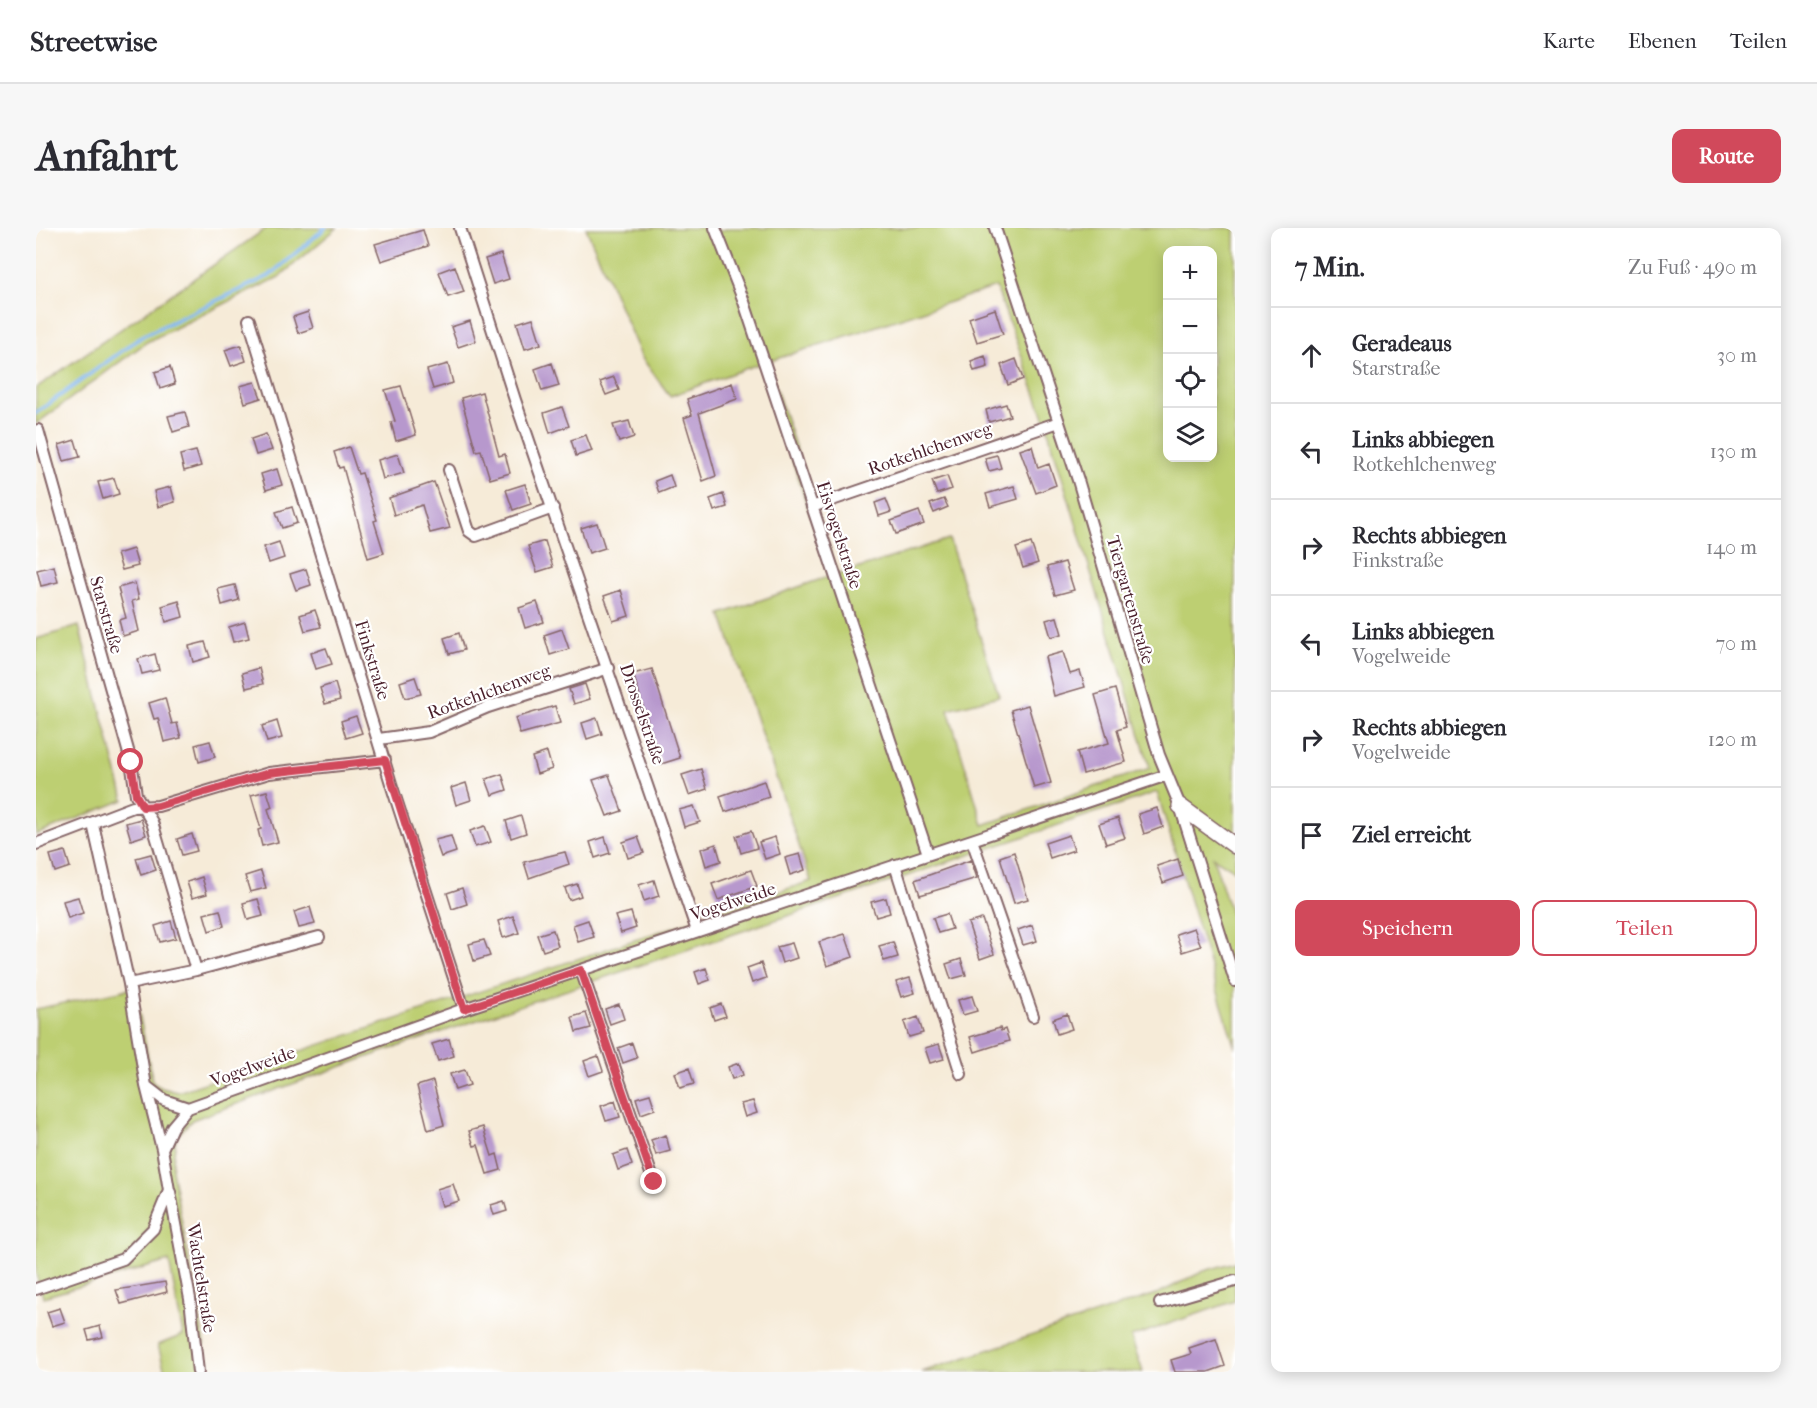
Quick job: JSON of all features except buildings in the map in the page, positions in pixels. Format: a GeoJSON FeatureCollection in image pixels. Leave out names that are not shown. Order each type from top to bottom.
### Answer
{"type":"FeatureCollection","features":[{"type":"Feature","properties":{"kind":"street","name":"Drosselstraße"},"geometry":{"type":"LineString","coordinates":[[460,228],[697,931]]}},
{"type":"Feature","properties":{"kind":"street","name":"Eisvogelstraße"},"geometry":{"type":"LineString","coordinates":[[716,228],[744,299],[928,854]]}},
{"type":"Feature","properties":{"kind":"street","name":"Tiergartenstraße"},"geometry":{"type":"LineString","coordinates":[[995,228],[1059,422],[1167,775],[1180,806],[1235,981]]}},
{"type":"Feature","properties":{"kind":"street","name":"Finkstraße"},"geometry":{"type":"LineString","coordinates":[[249,320],[464,1009]]}},
{"type":"Feature","properties":{"kind":"street","name":"Rotkehlchenweg"},"geometry":{"type":"LineString","coordinates":[[812,507],[1059,422]]}},
{"type":"Feature","properties":{"kind":"street","name":"Starstraße"},"geometry":{"type":"LineString","coordinates":[[38,430],[131,762],[136,795],[152,822],[196,970]]}},
{"type":"Feature","properties":{"kind":"street"},"geometry":{"type":"LineString","coordinates":[[449,470],[469,531],[476,536],[553,508]]}},
{"type":"Feature","properties":{"kind":"street","name":"Rotkehlchenweg"},"geometry":{"type":"LineString","coordinates":[[379,738],[429,732],[488,707],[609,668]]}},
{"type":"Feature","properties":{"kind":"street"},"geometry":{"type":"LineString","coordinates":[[36,844],[133,807],[158,806],[269,773],[385,760]]}},
{"type":"Feature","properties":{"kind":"street","name":"Vogelweide"},"geometry":{"type":"LineString","coordinates":[[188,1108],[464,1009],[1167,775]]}},
{"type":"Feature","properties":{"kind":"street"},"geometry":{"type":"LineString","coordinates":[[1180,806],[1235,846]]}},
{"type":"Feature","properties":{"kind":"street"},"geometry":{"type":"LineString","coordinates":[[36,1288],[123,1259],[153,1229],[169,1190],[162,1149],[146,1086],[129,984],[93,824]]}},
{"type":"Feature","properties":{"kind":"street"},"geometry":{"type":"LineString","coordinates":[[972,840],[1034,1016]]}},
{"type":"Feature","properties":{"kind":"street"},"geometry":{"type":"LineString","coordinates":[[895,865],[961,1074]]}},
{"type":"Feature","properties":{"kind":"street"},"geometry":{"type":"LineString","coordinates":[[129,984],[196,970],[320,937]]}},
{"type":"Feature","properties":{"kind":"street"},"geometry":{"type":"LineString","coordinates":[[581,970],[654,1182]]}},
{"type":"Feature","properties":{"kind":"street"},"geometry":{"type":"LineString","coordinates":[[146,1086],[164,1100],[188,1108],[172,1127],[162,1149]]}},
{"type":"Feature","properties":{"kind":"street","name":"Wachtelstraße"},"geometry":{"type":"LineString","coordinates":[[169,1190],[190,1299],[198,1372]]}},
{"type":"Feature","properties":{"kind":"street"},"geometry":{"type":"LineString","coordinates":[[1160,1303],[1235,1281]]}},
{"type":"Feature","properties":{"kind":"green space"},"geometry":{"type":"Polygon","coordinates":[[[267,228],[337,228],[279,277],[147,342],[36,424],[36,388],[267,228]]]}},
{"type":"Feature","properties":{"kind":"green space"},"geometry":{"type":"Polygon","coordinates":[[[586,228],[711,228],[713,233],[729,228],[1235,228],[1235,871],[1213,857],[1235,926],[1235,1048],[1157,792],[379,1053],[192,1120],[176,1137],[172,1170],[203,1336],[207,1372],[165,1372],[158,1345],[183,1335],[169,1261],[43,1297],[36,1275],[36,1009],[134,988],[153,1083],[178,1092],[811,881],[721,614],[830,576],[761,363],[670,396],[642,358],[586,228]],[[996,287],[767,362],[838,575],[949,539],[999,696],[948,709],[983,825],[1150,768],[1043,414],[996,287]]]}},
{"type":"Feature","properties":{"kind":"green space"},"geometry":{"type":"Polygon","coordinates":[[[79,626],[124,800],[36,835],[36,639],[79,626]]]}},
{"type":"Feature","properties":{"kind":"green space"},"geometry":{"type":"Polygon","coordinates":[[[1235,1262],[1235,1301],[1131,1337],[1143,1372],[922,1372],[1159,1293],[1204,1271],[1235,1262]]]}},
{"type":"Feature","properties":{"kind":"waterway"},"geometry":{"type":"LineString","coordinates":[[36,413],[144,335],[269,276],[325,228]]}},
{"type":"Feature","properties":{"kind":"route"},"geometry":{"type":"LineString","coordinates":[[131,762],[136,795],[143,807],[158,806],[269,773],[385,760],[464,1009],[581,970],[654,1182]]}}]}
